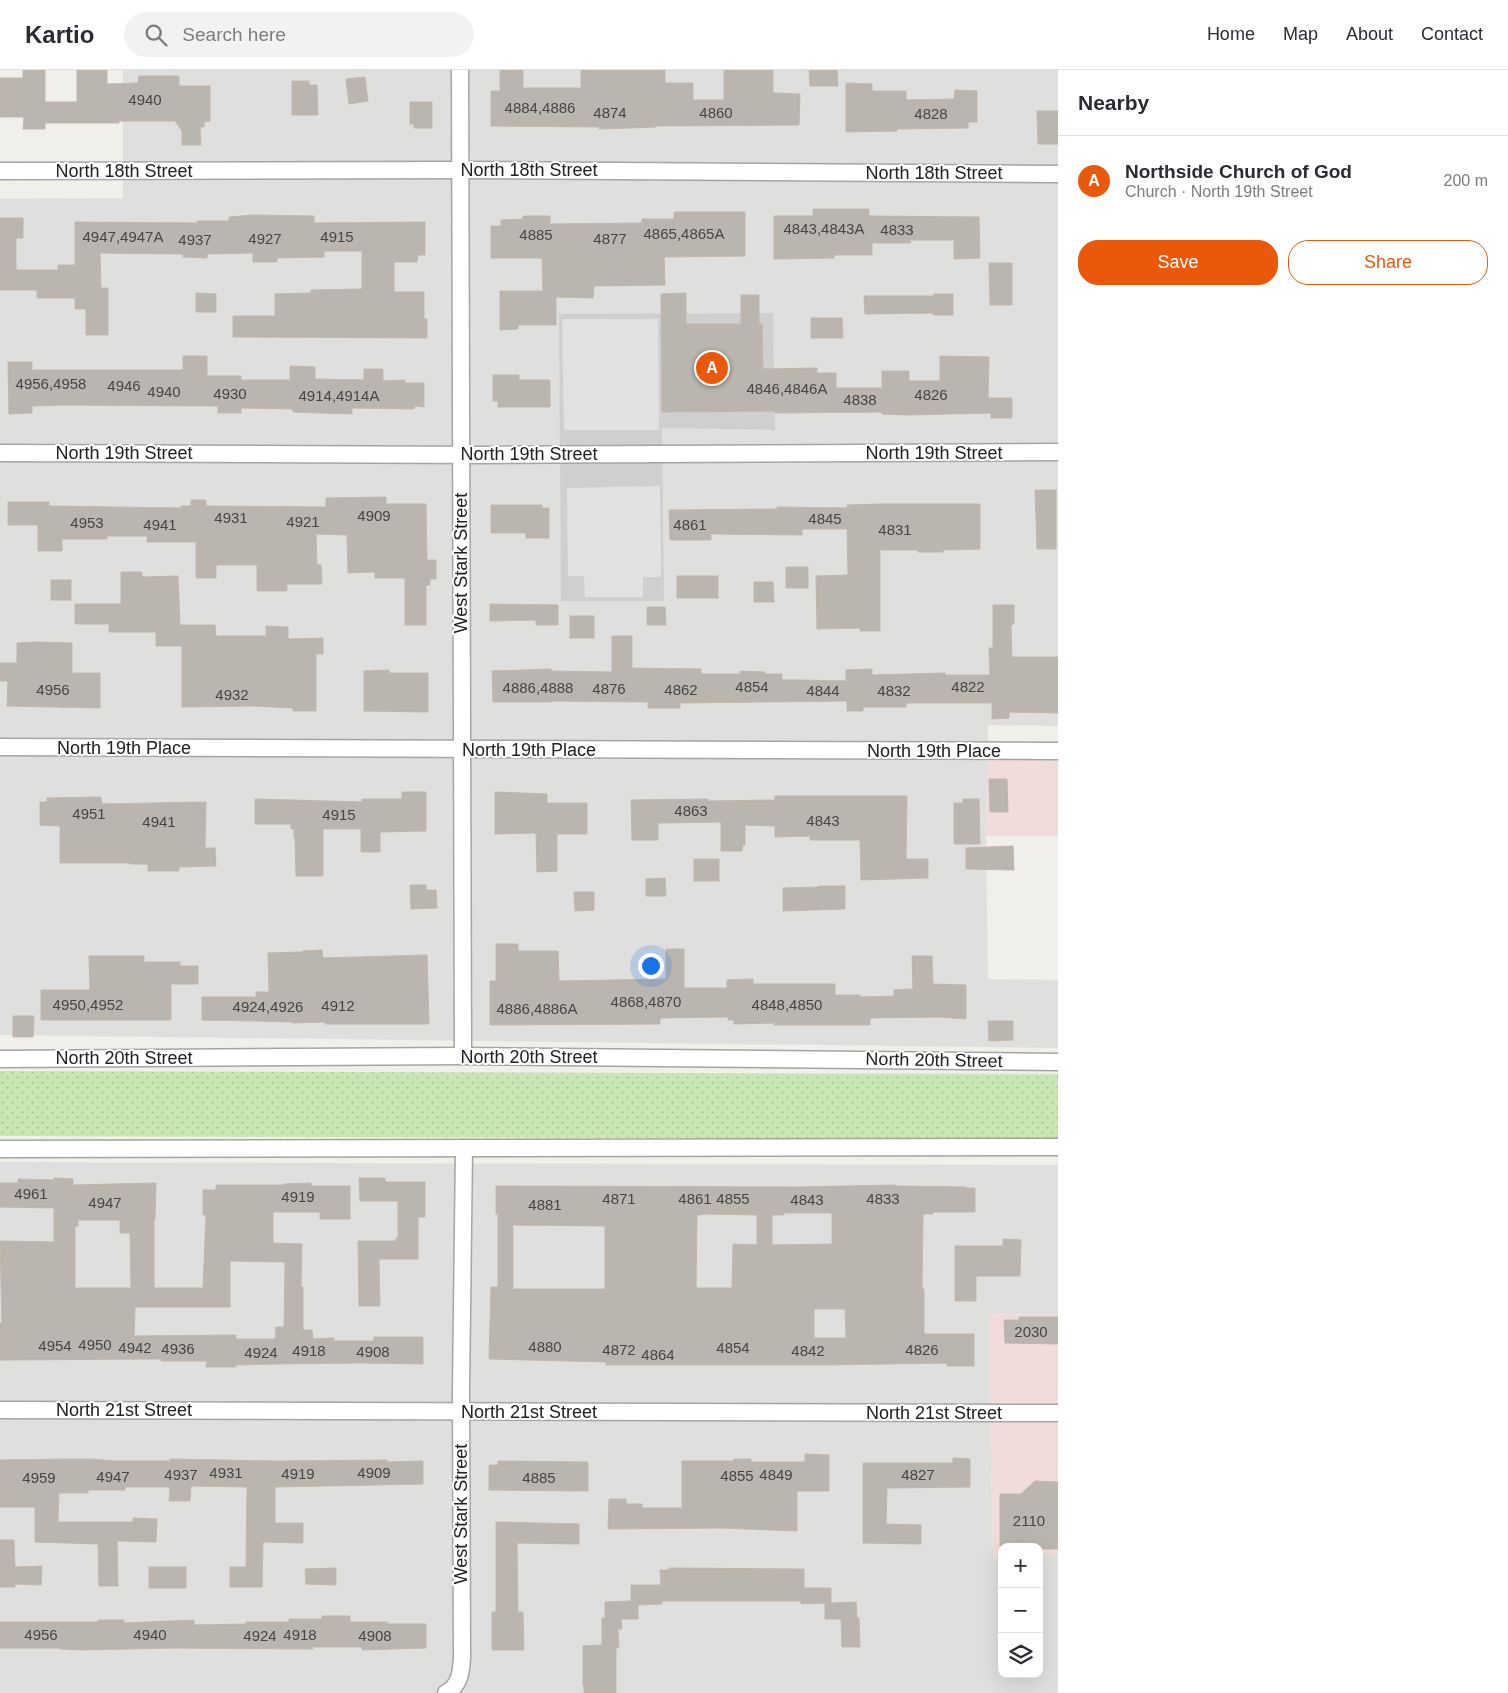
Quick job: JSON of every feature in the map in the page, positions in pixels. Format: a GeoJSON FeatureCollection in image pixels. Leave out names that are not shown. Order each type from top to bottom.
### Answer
{"type":"FeatureCollection","features":[{"type":"Feature","properties":{"kind":"street","name":"West Stark Street"},"geometry":{"type":"LineString","coordinates":[[460,70],[462,1056]]}},
{"type":"Feature","properties":{"kind":"street","name":"North 18th Street"},"geometry":{"type":"LineString","coordinates":[[0,171],[460,170],[1058,174]]}},
{"type":"Feature","properties":{"kind":"street","name":"North 19th Street"},"geometry":{"type":"LineString","coordinates":[[0,453],[1058,452]]}},
{"type":"Feature","properties":{"kind":"street","name":"North 19th Place"},"geometry":{"type":"LineString","coordinates":[[0,747],[1058,751]]}},
{"type":"Feature","properties":{"kind":"street","name":"North 20th Street"},"geometry":{"type":"LineString","coordinates":[[0,1058],[462,1056],[1058,1062]]}},
{"type":"Feature","properties":{"kind":"street"},"geometry":{"type":"LineString","coordinates":[[0,1149],[1058,1147]]}},
{"type":"Feature","properties":{"kind":"street","name":"West Stark Street"},"geometry":{"type":"LineString","coordinates":[[446,1693],[456,1685],[461,1674],[462,1658],[461,1412],[464,1148]]}},
{"type":"Feature","properties":{"kind":"street","name":"North 21st Street"},"geometry":{"type":"LineString","coordinates":[[0,1410],[1058,1413]]}},
{"type":"Feature","properties":{"kind":"shaded area"},"geometry":{"type":"Polygon","coordinates":[[[123,70],[1058,70],[1058,726],[988,725],[986,836],[988,979],[1058,980],[1058,1048],[0,1035],[0,199],[123,198],[123,70]],[[559,314],[662,428],[775,430],[559,314]]]}},
{"type":"Feature","properties":{"kind":"shaded area"},"geometry":{"type":"Polygon","coordinates":[[[773,313],[775,430],[662,428],[664,601],[561,601],[559,314],[773,313]]]}},
{"type":"Feature","properties":{"kind":"shaded area"},"geometry":{"type":"Polygon","coordinates":[[[562,319],[658,319],[659,430],[564,430],[562,319]]]}},
{"type":"Feature","properties":{"kind":"shaded area"},"geometry":{"type":"Polygon","coordinates":[[[660,486],[661,577],[643,577],[643,597],[585,597],[584,576],[568,576],[567,488],[660,486]]]}},
{"type":"Feature","properties":{"kind":"shaded area"},"geometry":{"type":"Polygon","coordinates":[[[987,751],[1058,751],[1058,836],[986,836],[987,751]]]}},
{"type":"Feature","properties":{"kind":"shaded area"},"geometry":{"type":"Polygon","coordinates":[[[0,1162],[1058,1165],[1058,1315],[990,1314],[990,1413],[993,1557],[998,1557],[998,1678],[1043,1678],[1043,1556],[1058,1556],[1058,1693],[0,1693],[0,1162]]]}},
{"type":"Feature","properties":{"kind":"shaded area"},"geometry":{"type":"Polygon","coordinates":[[[990,1314],[1058,1315],[1058,1556],[1043,1556],[1043,1543],[998,1543],[998,1557],[993,1557],[990,1314]]]}},
{"type":"Feature","properties":{"kind":"green space"},"geometry":{"type":"Polygon","coordinates":[[[0,1071],[1058,1074],[1058,1139],[0,1136],[0,1071]]]}},
{"type":"Feature","properties":{"kind":"building"},"geometry":{"type":"Polygon","coordinates":[[[23,70],[45,70],[45,102],[77,102],[77,70],[107,70],[107,84],[138,83],[139,76],[179,76],[179,86],[210,86],[210,121],[204,122],[204,127],[200,127],[201,145],[182,145],[182,131],[175,121],[45,123],[45,129],[23,129],[24,117],[0,117],[0,78],[23,78],[23,70]]]}},
{"type":"Feature","properties":{"kind":"building"},"geometry":{"type":"Polygon","coordinates":[[[500,70],[523,70],[523,88],[581,88],[581,70],[665,70],[665,83],[693,83],[693,100],[724,100],[724,70],[773,70],[773,93],[800,94],[799,125],[656,126],[599,129],[599,127],[491,126],[491,91],[500,91],[500,70]]]}},
{"type":"Feature","properties":{"kind":"building"},"geometry":{"type":"Polygon","coordinates":[[[809,70],[837,70],[838,86],[810,86],[809,70]]]}},
{"type":"Feature","properties":{"kind":"building"},"geometry":{"type":"Polygon","coordinates":[[[365,77],[368,101],[349,104],[346,79],[365,77]]]}},
{"type":"Feature","properties":{"kind":"building"},"geometry":{"type":"Polygon","coordinates":[[[292,81],[309,81],[309,85],[317,85],[318,115],[292,115],[292,81]]]}},
{"type":"Feature","properties":{"kind":"building"},"geometry":{"type":"Polygon","coordinates":[[[846,83],[872,84],[872,91],[906,91],[906,100],[954,99],[955,90],[977,91],[977,122],[968,122],[968,128],[846,132],[846,83]]]}},
{"type":"Feature","properties":{"kind":"building"},"geometry":{"type":"Polygon","coordinates":[[[410,102],[432,102],[432,128],[414,128],[414,124],[410,124],[410,102]]]}},
{"type":"Feature","properties":{"kind":"building"},"geometry":{"type":"Polygon","coordinates":[[[1037,111],[1058,111],[1058,144],[1038,144],[1037,111]]]}},
{"type":"Feature","properties":{"kind":"building"},"geometry":{"type":"Polygon","coordinates":[[[813,209],[869,209],[869,216],[979,217],[980,258],[954,259],[954,240],[910,240],[911,243],[872,243],[872,255],[834,255],[834,258],[774,259],[774,216],[813,216],[813,209]]]}},
{"type":"Feature","properties":{"kind":"building"},"geometry":{"type":"Polygon","coordinates":[[[674,212],[745,212],[745,256],[664,257],[665,285],[594,286],[593,298],[556,297],[556,325],[518,325],[518,329],[500,330],[500,291],[543,291],[542,258],[491,258],[491,226],[501,226],[501,220],[523,219],[523,216],[550,216],[550,224],[642,223],[642,219],[674,219],[674,212]]]}},
{"type":"Feature","properties":{"kind":"building"},"geometry":{"type":"Polygon","coordinates":[[[253,215],[314,216],[314,223],[425,222],[425,255],[418,255],[417,262],[394,262],[394,292],[424,292],[424,319],[427,319],[427,338],[233,337],[233,316],[275,316],[275,294],[311,293],[311,290],[362,289],[362,251],[324,251],[324,257],[277,258],[277,262],[253,262],[253,253],[207,254],[207,258],[183,257],[183,254],[100,253],[101,288],[108,288],[108,335],[86,335],[86,309],[75,309],[75,298],[37,298],[37,290],[0,290],[0,218],[23,218],[23,238],[16,238],[16,270],[58,270],[58,265],[75,265],[75,222],[198,223],[197,221],[229,221],[229,217],[253,215]]]}},
{"type":"Feature","properties":{"kind":"building"},"geometry":{"type":"Polygon","coordinates":[[[989,263],[1012,263],[1012,305],[990,305],[989,263]]]}},
{"type":"Feature","properties":{"kind":"building"},"geometry":{"type":"Polygon","coordinates":[[[196,293],[216,294],[216,312],[196,312],[196,293]]]}},
{"type":"Feature","properties":{"kind":"building"},"geometry":{"type":"Polygon","coordinates":[[[686,293],[686,324],[741,324],[741,295],[759,295],[759,324],[762,324],[763,369],[817,368],[817,373],[836,373],[836,388],[882,388],[882,371],[909,371],[909,381],[940,381],[940,356],[989,357],[988,398],[1012,398],[1012,418],[991,418],[991,413],[909,415],[882,414],[882,412],[662,412],[661,294],[686,293]]]}},
{"type":"Feature","properties":{"kind":"building"},"geometry":{"type":"Polygon","coordinates":[[[934,294],[953,294],[953,315],[933,315],[933,313],[865,314],[864,296],[934,296],[934,294]]]}},
{"type":"Feature","properties":{"kind":"building"},"geometry":{"type":"Polygon","coordinates":[[[811,318],[842,318],[843,338],[811,338],[811,318]]]}},
{"type":"Feature","properties":{"kind":"building"},"geometry":{"type":"Polygon","coordinates":[[[183,356],[207,356],[207,376],[241,376],[241,380],[290,380],[290,366],[315,367],[315,379],[364,380],[364,369],[383,369],[383,381],[405,380],[405,383],[424,383],[424,407],[415,406],[414,409],[352,408],[352,414],[293,412],[293,409],[241,408],[241,413],[218,413],[218,406],[63,405],[32,406],[32,413],[9,414],[8,362],[32,362],[32,370],[183,370],[183,356]]]}},
{"type":"Feature","properties":{"kind":"building"},"geometry":{"type":"Polygon","coordinates":[[[493,375],[519,375],[519,380],[550,380],[550,407],[498,407],[498,401],[493,401],[493,375]]]}},
{"type":"Feature","properties":{"kind":"building"},"geometry":{"type":"Polygon","coordinates":[[[1035,490],[1056,490],[1056,549],[1037,549],[1035,490]]]}},
{"type":"Feature","properties":{"kind":"building"},"geometry":{"type":"Polygon","coordinates":[[[386,497],[386,504],[426,504],[427,560],[436,560],[436,579],[430,579],[430,585],[426,585],[426,625],[405,625],[405,578],[375,578],[375,572],[348,573],[347,535],[316,534],[317,565],[321,565],[322,584],[287,584],[287,591],[257,591],[257,565],[216,565],[216,578],[196,578],[196,542],[147,542],[147,536],[107,536],[107,539],[62,539],[62,551],[38,551],[38,525],[8,525],[8,502],[49,502],[49,506],[181,508],[181,506],[191,506],[191,500],[206,500],[206,506],[326,507],[326,498],[386,497]]]}},
{"type":"Feature","properties":{"kind":"building"},"geometry":{"type":"Polygon","coordinates":[[[980,504],[980,549],[943,550],[943,552],[880,550],[880,631],[860,631],[860,628],[817,629],[816,576],[848,575],[847,529],[802,529],[802,535],[711,534],[711,540],[670,540],[669,510],[777,509],[777,507],[847,508],[847,505],[980,504]]]}},
{"type":"Feature","properties":{"kind":"building"},"geometry":{"type":"Polygon","coordinates":[[[491,505],[542,505],[542,508],[549,508],[549,538],[526,538],[526,533],[491,533],[491,505]]]}},
{"type":"Feature","properties":{"kind":"building"},"geometry":{"type":"Polygon","coordinates":[[[786,567],[808,567],[808,588],[786,588],[786,567]]]}},
{"type":"Feature","properties":{"kind":"building"},"geometry":{"type":"Polygon","coordinates":[[[121,572],[142,572],[142,577],[178,576],[180,625],[215,625],[216,636],[266,636],[266,626],[288,627],[288,639],[323,638],[323,654],[316,654],[316,711],[293,711],[293,708],[254,706],[182,707],[182,646],[156,646],[156,632],[109,632],[109,624],[75,624],[75,604],[121,604],[121,572]]]}},
{"type":"Feature","properties":{"kind":"building"},"geometry":{"type":"Polygon","coordinates":[[[677,576],[718,576],[718,598],[677,598],[677,576]]]}},
{"type":"Feature","properties":{"kind":"building"},"geometry":{"type":"Polygon","coordinates":[[[51,580],[71,580],[71,600],[51,600],[51,580]]]}},
{"type":"Feature","properties":{"kind":"building"},"geometry":{"type":"Polygon","coordinates":[[[754,582],[773,582],[774,602],[754,602],[754,582]]]}},
{"type":"Feature","properties":{"kind":"building"},"geometry":{"type":"Polygon","coordinates":[[[490,604],[558,605],[558,625],[536,625],[536,620],[490,621],[490,604]]]}},
{"type":"Feature","properties":{"kind":"building"},"geometry":{"type":"Polygon","coordinates":[[[993,605],[1014,605],[1014,624],[1011,625],[1012,657],[1058,657],[1058,713],[1009,712],[1009,718],[992,719],[992,703],[906,703],[906,707],[863,707],[863,711],[847,711],[847,701],[680,703],[680,708],[648,708],[648,702],[493,702],[492,671],[551,669],[551,671],[612,672],[612,636],[632,636],[632,668],[701,669],[701,674],[740,674],[740,671],[765,672],[765,674],[782,674],[782,680],[846,681],[846,670],[872,669],[872,675],[945,673],[945,675],[990,675],[989,648],[993,648],[993,605]]]}},
{"type":"Feature","properties":{"kind":"building"},"geometry":{"type":"Polygon","coordinates":[[[647,607],[665,607],[666,625],[647,625],[647,607]]]}},
{"type":"Feature","properties":{"kind":"building"},"geometry":{"type":"Polygon","coordinates":[[[570,616],[594,616],[594,638],[570,638],[570,616]]]}},
{"type":"Feature","properties":{"kind":"building"},"geometry":{"type":"Polygon","coordinates":[[[17,643],[72,643],[72,673],[100,673],[100,708],[7,706],[8,681],[0,681],[0,663],[17,663],[17,643]]]}},
{"type":"Feature","properties":{"kind":"building"},"geometry":{"type":"Polygon","coordinates":[[[389,670],[389,673],[428,673],[428,712],[364,711],[364,671],[389,670]]]}},
{"type":"Feature","properties":{"kind":"building"},"geometry":{"type":"Polygon","coordinates":[[[989,779],[1007,779],[1008,812],[990,812],[989,779]]]}},
{"type":"Feature","properties":{"kind":"building"},"geometry":{"type":"Polygon","coordinates":[[[402,792],[426,792],[426,831],[380,832],[380,852],[361,852],[361,829],[323,829],[323,876],[296,876],[295,837],[291,824],[255,824],[255,799],[362,802],[362,799],[402,799],[402,792]]]}},
{"type":"Feature","properties":{"kind":"building"},"geometry":{"type":"Polygon","coordinates":[[[495,792],[547,794],[547,803],[587,803],[587,834],[557,834],[557,871],[537,872],[536,833],[495,834],[495,792]]]}},
{"type":"Feature","properties":{"kind":"building"},"geometry":{"type":"Polygon","coordinates":[[[775,796],[907,796],[906,859],[928,859],[928,878],[861,880],[860,840],[810,840],[810,836],[775,837],[775,826],[745,825],[745,845],[743,845],[742,851],[721,851],[721,822],[658,823],[658,840],[632,840],[631,800],[775,800],[775,796]]]}},
{"type":"Feature","properties":{"kind":"building"},"geometry":{"type":"Polygon","coordinates":[[[101,797],[102,804],[206,802],[205,848],[215,848],[216,866],[179,867],[179,871],[148,871],[148,864],[60,863],[60,826],[40,825],[40,802],[47,802],[47,798],[101,797]]]}},
{"type":"Feature","properties":{"kind":"building"},"geometry":{"type":"Polygon","coordinates":[[[963,799],[979,799],[980,844],[954,844],[954,803],[963,803],[963,799]]]}},
{"type":"Feature","properties":{"kind":"building"},"geometry":{"type":"Polygon","coordinates":[[[1013,846],[1014,870],[966,869],[966,848],[1013,846]]]}},
{"type":"Feature","properties":{"kind":"building"},"geometry":{"type":"Polygon","coordinates":[[[694,859],[719,859],[719,881],[694,881],[694,859]]]}},
{"type":"Feature","properties":{"kind":"building"},"geometry":{"type":"Polygon","coordinates":[[[665,878],[666,896],[646,896],[646,879],[665,878]]]}},
{"type":"Feature","properties":{"kind":"building"},"geometry":{"type":"Polygon","coordinates":[[[410,885],[426,885],[426,890],[436,890],[437,908],[411,909],[410,885]]]}},
{"type":"Feature","properties":{"kind":"building"},"geometry":{"type":"Polygon","coordinates":[[[845,886],[845,909],[783,911],[783,888],[845,886]]]}},
{"type":"Feature","properties":{"kind":"building"},"geometry":{"type":"Polygon","coordinates":[[[574,892],[594,892],[594,910],[575,911],[574,892]]]}},
{"type":"Feature","properties":{"kind":"building"},"geometry":{"type":"Polygon","coordinates":[[[496,944],[518,944],[518,951],[558,951],[559,981],[666,979],[666,949],[684,949],[684,988],[727,988],[727,980],[753,979],[753,984],[835,984],[835,995],[860,995],[860,997],[894,996],[894,990],[913,989],[912,956],[932,956],[933,984],[966,985],[966,1019],[939,1017],[870,1018],[870,1025],[774,1025],[774,1023],[734,1024],[734,1020],[728,1020],[728,1017],[660,1018],[660,1024],[490,1025],[490,981],[496,981],[496,944]]]}},
{"type":"Feature","properties":{"kind":"building"},"geometry":{"type":"Polygon","coordinates":[[[322,950],[323,958],[427,955],[429,1024],[325,1024],[325,1022],[292,1023],[202,1020],[202,997],[256,997],[256,992],[269,992],[268,953],[322,950]]]}},
{"type":"Feature","properties":{"kind":"building"},"geometry":{"type":"Polygon","coordinates":[[[89,956],[144,956],[144,962],[180,962],[180,966],[198,966],[198,984],[171,984],[171,1020],[41,1020],[41,990],[90,990],[89,956]]]}},
{"type":"Feature","properties":{"kind":"building"},"geometry":{"type":"Polygon","coordinates":[[[13,1016],[34,1016],[33,1037],[13,1037],[13,1016]]]}},
{"type":"Feature","properties":{"kind":"building"},"geometry":{"type":"Polygon","coordinates":[[[988,1021],[1013,1021],[1013,1040],[989,1041],[988,1021]]]}},
{"type":"Feature","properties":{"kind":"building"},"geometry":{"type":"Polygon","coordinates":[[[54,1178],[73,1179],[73,1185],[156,1183],[154,1288],[203,1288],[206,1215],[203,1215],[203,1190],[216,1190],[216,1185],[311,1183],[311,1186],[350,1186],[350,1219],[320,1219],[320,1212],[273,1212],[273,1243],[302,1244],[303,1330],[312,1330],[313,1339],[334,1338],[334,1341],[374,1341],[374,1337],[423,1337],[423,1364],[274,1364],[206,1367],[207,1361],[161,1361],[161,1359],[0,1360],[0,1323],[2,1323],[0,1241],[54,1242],[54,1208],[0,1207],[0,1183],[18,1183],[18,1179],[54,1180],[54,1178]],[[78,1220],[78,1226],[75,1226],[75,1288],[131,1288],[130,1233],[120,1233],[120,1220],[78,1220]],[[230,1261],[230,1307],[135,1307],[134,1336],[236,1335],[236,1339],[275,1339],[276,1327],[284,1327],[285,1262],[230,1261]]]}},
{"type":"Feature","properties":{"kind":"building"},"geometry":{"type":"Polygon","coordinates":[[[359,1178],[385,1178],[385,1182],[425,1182],[425,1217],[418,1217],[418,1259],[379,1259],[380,1306],[359,1306],[358,1241],[396,1241],[396,1238],[398,1238],[398,1201],[360,1201],[359,1178]]]}},
{"type":"Feature","properties":{"kind":"building"},"geometry":{"type":"Polygon","coordinates":[[[896,1185],[975,1188],[975,1212],[933,1212],[933,1214],[923,1214],[922,1289],[924,1289],[924,1334],[974,1334],[974,1366],[947,1366],[947,1363],[606,1365],[606,1362],[489,1359],[491,1287],[498,1287],[496,1186],[798,1187],[896,1185]],[[784,1213],[784,1215],[772,1215],[772,1245],[832,1244],[832,1213],[784,1213]],[[697,1215],[696,1288],[732,1288],[733,1244],[757,1245],[757,1215],[697,1215]],[[513,1225],[513,1289],[605,1289],[605,1226],[513,1225]],[[814,1309],[814,1338],[846,1338],[845,1309],[814,1309]]]}},
{"type":"Feature","properties":{"kind":"building"},"geometry":{"type":"Polygon","coordinates":[[[1003,1239],[1021,1240],[1020,1276],[976,1276],[976,1301],[955,1301],[955,1246],[1003,1246],[1003,1239]]]}},
{"type":"Feature","properties":{"kind":"building"},"geometry":{"type":"Polygon","coordinates":[[[1019,1317],[1058,1317],[1058,1344],[1005,1343],[1004,1320],[1019,1320],[1019,1317]]]}},
{"type":"Feature","properties":{"kind":"building"},"geometry":{"type":"Polygon","coordinates":[[[805,1454],[829,1455],[829,1491],[797,1491],[797,1531],[720,1528],[608,1529],[609,1499],[626,1499],[626,1504],[642,1504],[642,1508],[682,1508],[682,1461],[734,1461],[734,1459],[751,1459],[751,1462],[805,1462],[805,1454]]]}},
{"type":"Feature","properties":{"kind":"building"},"geometry":{"type":"Polygon","coordinates":[[[953,1458],[970,1459],[970,1487],[887,1488],[886,1524],[921,1525],[921,1544],[863,1543],[863,1463],[953,1463],[953,1458]]]}},
{"type":"Feature","properties":{"kind":"building"},"geometry":{"type":"Polygon","coordinates":[[[89,1459],[116,1461],[170,1461],[170,1459],[423,1461],[423,1484],[275,1487],[275,1523],[303,1523],[303,1543],[263,1542],[262,1587],[230,1587],[230,1567],[246,1567],[247,1487],[191,1486],[190,1501],[169,1501],[170,1487],[125,1487],[125,1490],[88,1490],[88,1493],[59,1493],[58,1522],[133,1522],[133,1518],[157,1519],[156,1542],[117,1541],[118,1586],[99,1586],[98,1544],[35,1542],[35,1507],[0,1507],[0,1460],[89,1459]]]}},
{"type":"Feature","properties":{"kind":"building"},"geometry":{"type":"Polygon","coordinates":[[[498,1461],[588,1462],[588,1491],[489,1490],[489,1465],[498,1465],[498,1461]]]}},
{"type":"Feature","properties":{"kind":"building"},"geometry":{"type":"Polygon","coordinates":[[[1035,1481],[1058,1482],[1058,1549],[1043,1549],[1043,1543],[1000,1543],[1000,1494],[1021,1494],[1035,1481]]]}},
{"type":"Feature","properties":{"kind":"building"},"geometry":{"type":"Polygon","coordinates":[[[496,1522],[579,1524],[579,1544],[517,1543],[518,1612],[523,1612],[524,1650],[492,1650],[492,1612],[496,1612],[496,1522]]]}},
{"type":"Feature","properties":{"kind":"building"},"geometry":{"type":"Polygon","coordinates":[[[0,1540],[14,1540],[15,1567],[42,1566],[41,1585],[15,1584],[15,1587],[0,1587],[0,1540]]]}},
{"type":"Feature","properties":{"kind":"building"},"geometry":{"type":"Polygon","coordinates":[[[149,1567],[186,1567],[186,1588],[149,1588],[149,1567]]]}},
{"type":"Feature","properties":{"kind":"building"},"geometry":{"type":"Polygon","coordinates":[[[336,1568],[336,1585],[306,1584],[305,1569],[336,1568]]]}},
{"type":"Feature","properties":{"kind":"building"},"geometry":{"type":"Polygon","coordinates":[[[669,1568],[804,1569],[804,1588],[831,1588],[831,1603],[856,1602],[857,1618],[859,1618],[860,1647],[842,1647],[841,1619],[825,1619],[825,1603],[801,1604],[801,1601],[662,1601],[662,1604],[638,1605],[638,1619],[621,1619],[622,1629],[618,1629],[619,1647],[616,1648],[616,1693],[584,1693],[583,1646],[602,1645],[602,1618],[605,1618],[605,1602],[631,1601],[631,1585],[661,1585],[660,1570],[669,1570],[669,1568]]]}},
{"type":"Feature","properties":{"kind":"building"},"geometry":{"type":"Polygon","coordinates":[[[322,1616],[350,1616],[350,1622],[426,1624],[426,1648],[362,1650],[362,1647],[313,1647],[313,1649],[173,1648],[81,1650],[0,1648],[0,1622],[98,1622],[98,1620],[124,1620],[124,1623],[194,1620],[194,1625],[289,1622],[289,1619],[322,1619],[322,1616]]]}},
{"type":"Feature","properties":{"kind":"place","name":"Northside Church of God"},"geometry":{"type":"Point","coordinates":[712,368]}}]}
